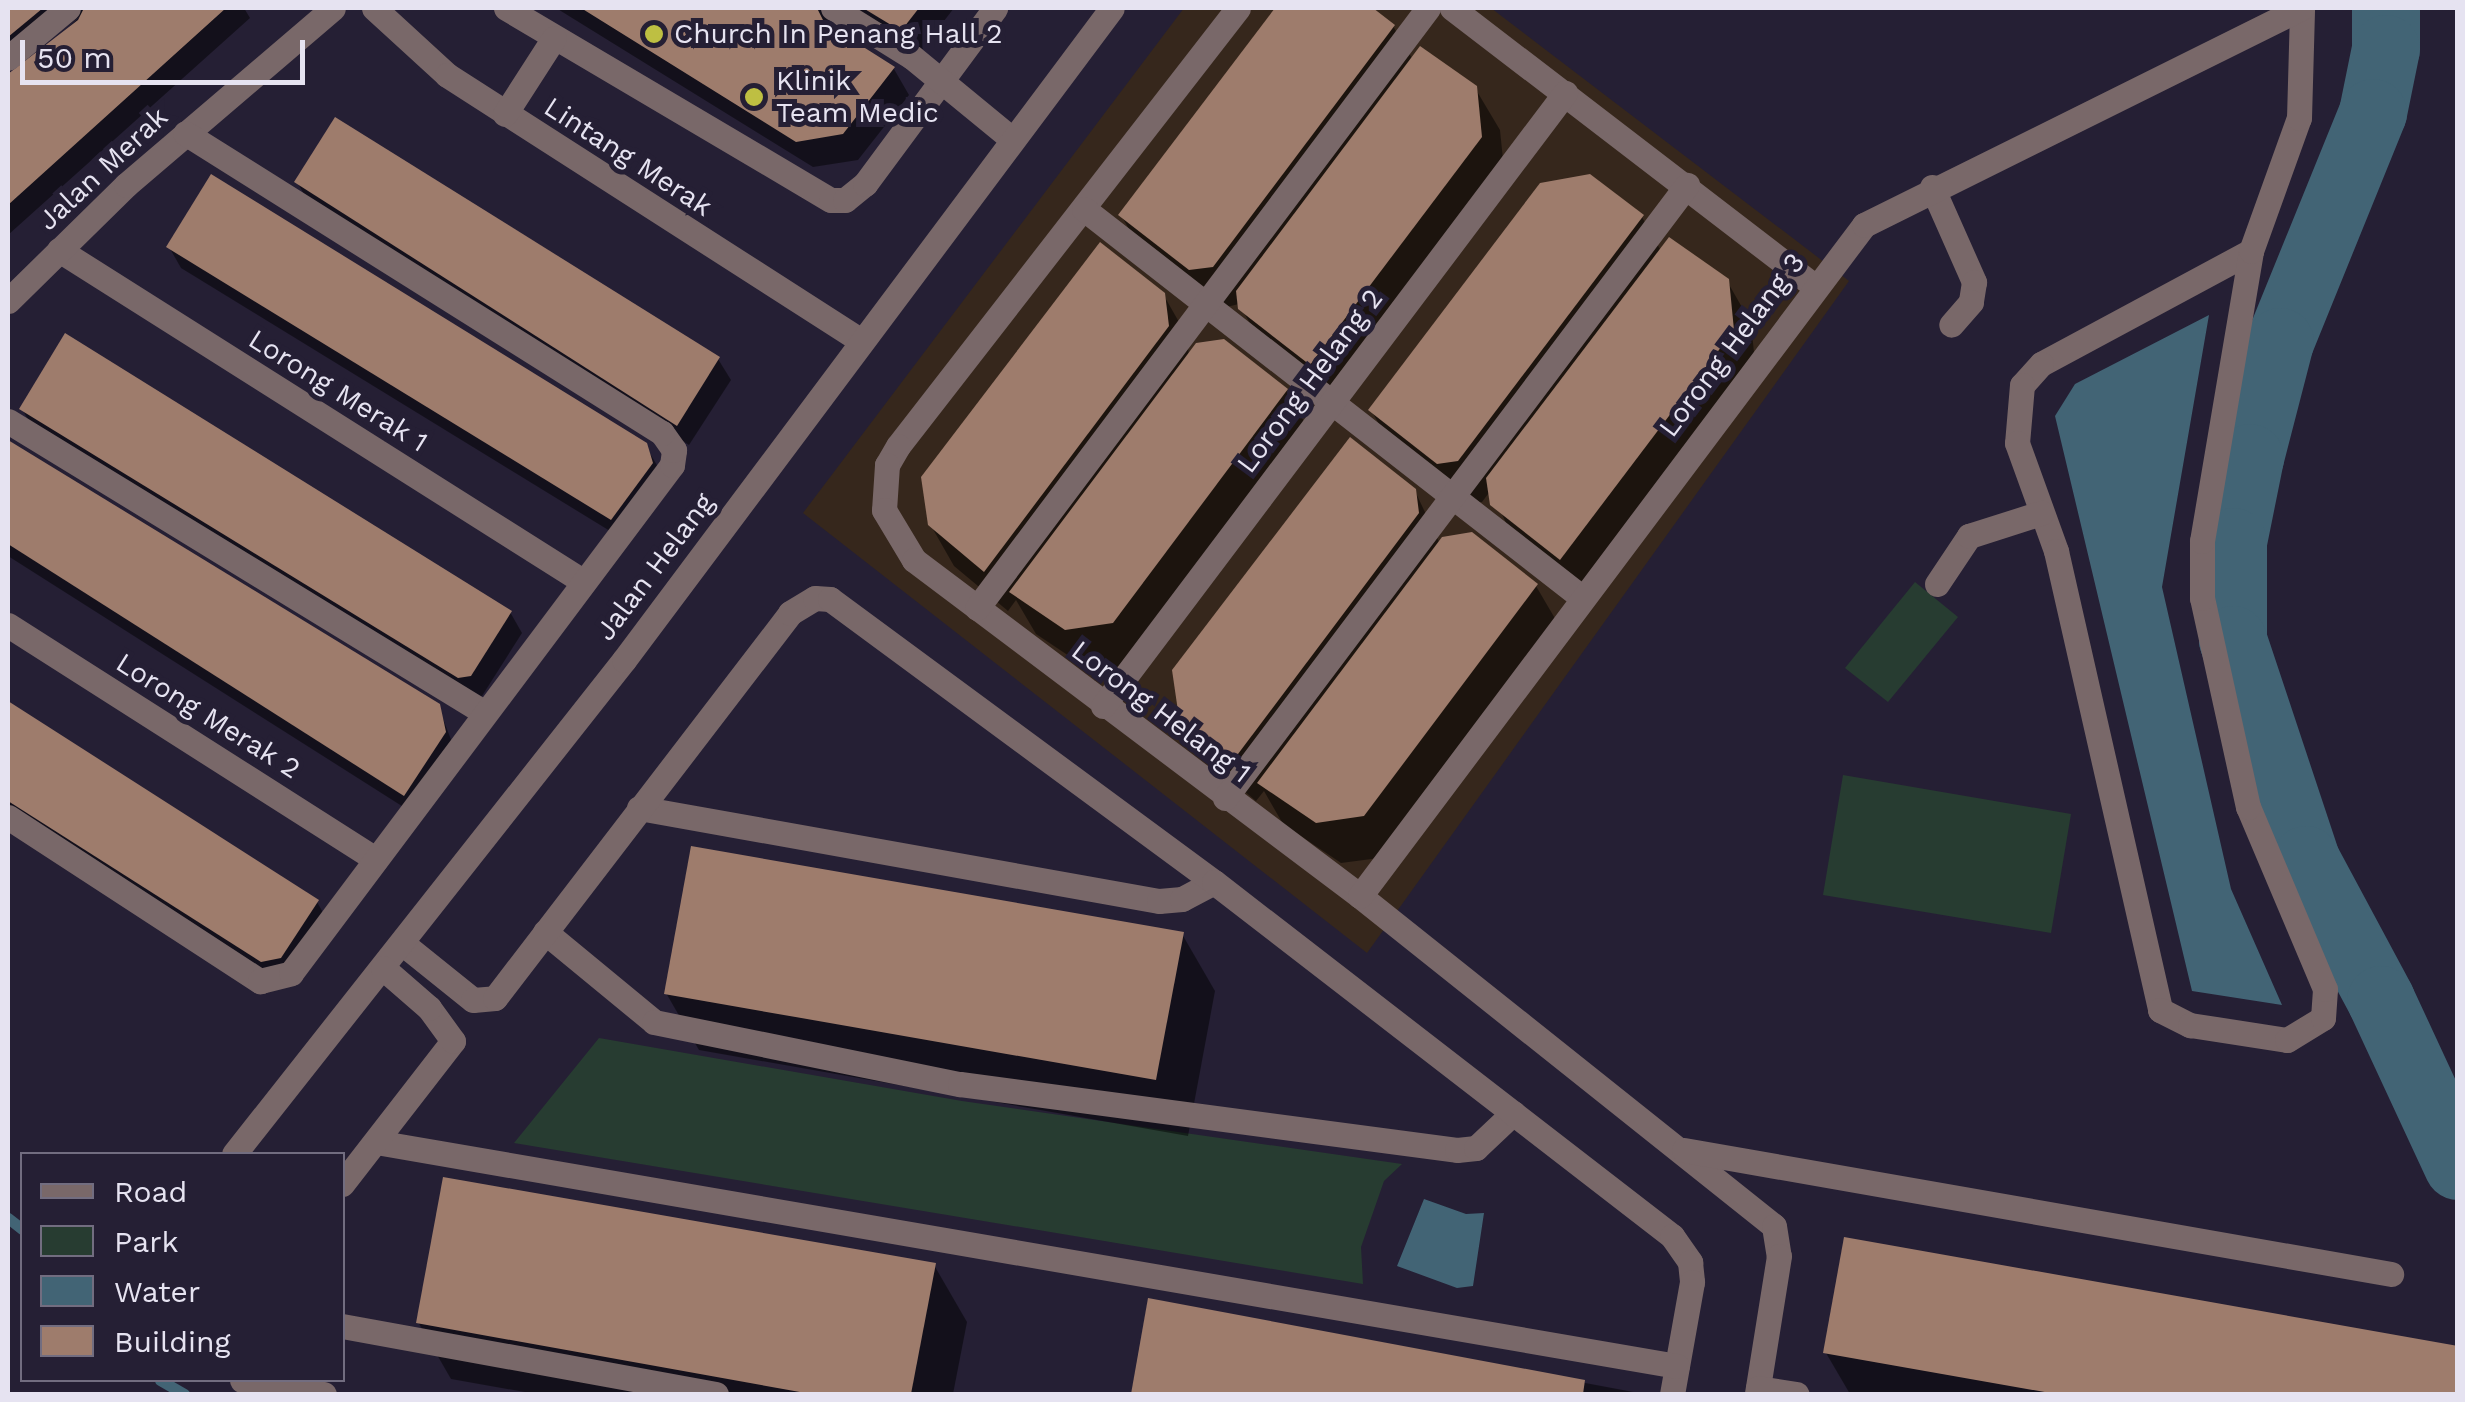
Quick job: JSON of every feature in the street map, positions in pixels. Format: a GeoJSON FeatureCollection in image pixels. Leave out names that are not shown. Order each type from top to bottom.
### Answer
{"type":"FeatureCollection","features":[{"type":"Feature","properties":{"kind":"street"},"geometry":{"type":"LineString","coordinates":[[8,58],[68,8]]}},
{"type":"Feature","properties":{"kind":"street","name":"Jalan Merak"},"geometry":{"type":"LineString","coordinates":[[8,301],[185,133],[333,8]]}},
{"type":"Feature","properties":{"kind":"street","name":"Lintang Merak"},"geometry":{"type":"LineString","coordinates":[[374,8],[420,54],[506,114],[861,341]]}},
{"type":"Feature","properties":{"kind":"street"},"geometry":{"type":"LineString","coordinates":[[506,8],[831,200],[845,200],[864,184],[995,8]]}},
{"type":"Feature","properties":{"kind":"street"},"geometry":{"type":"LineString","coordinates":[[833,8],[940,80],[1012,139]]}},
{"type":"Feature","properties":{"kind":"street","name":"Jalan Helang"},"geometry":{"type":"LineString","coordinates":[[236,1152],[383,968],[1112,8]]}},
{"type":"Feature","properties":{"kind":"street","name":"Lorong Helang 1"},"geometry":{"type":"LineString","coordinates":[[1238,8],[887,465],[884,510],[895,536],[914,560],[1360,896],[1774,1226],[1779,1256],[1758,1391]]}},
{"type":"Feature","properties":{"kind":"street"},"geometry":{"type":"LineString","coordinates":[[977,608],[1428,8]]}},
{"type":"Feature","properties":{"kind":"street"},"geometry":{"type":"LineString","coordinates":[[1452,8],[1814,286]]}},
{"type":"Feature","properties":{"kind":"street"},"geometry":{"type":"LineString","coordinates":[[2251,251],[2065,347],[2022,385],[2016,443],[2056,551],[2160,1010],[2190,1025],[2288,1040],[2306,1034],[2323,1018],[2325,989],[2248,806],[2202,598],[2208,480],[2251,251],[2300,118],[2302,8]]}},
{"type":"Feature","properties":{"kind":"street","name":"Lorong Helang 3"},"geometry":{"type":"LineString","coordinates":[[1360,896],[1580,596],[1864,225],[1932,187],[2302,8]]}},
{"type":"Feature","properties":{"kind":"street"},"geometry":{"type":"LineString","coordinates":[[506,114],[554,38]]}},
{"type":"Feature","properties":{"kind":"street","name":"Lorong Helang 2"},"geometry":{"type":"LineString","coordinates":[[1103,706],[1565,93]]}},
{"type":"Feature","properties":{"kind":"street"},"geometry":{"type":"LineString","coordinates":[[8,817],[260,981],[291,973],[672,465],[674,450],[662,433],[185,133]]}},
{"type":"Feature","properties":{"kind":"street"},"geometry":{"type":"LineString","coordinates":[[1225,798],[1686,185]]}},
{"type":"Feature","properties":{"kind":"street"},"geometry":{"type":"LineString","coordinates":[[1932,187],[1974,282],[1971,302],[1951,325]]}},
{"type":"Feature","properties":{"kind":"street"},"geometry":{"type":"LineString","coordinates":[[1084,209],[1580,596]]}},
{"type":"Feature","properties":{"kind":"street","name":"Lorong Merak 1"},"geometry":{"type":"LineString","coordinates":[[59,250],[584,582]]}},
{"type":"Feature","properties":{"kind":"street"},"geometry":{"type":"LineString","coordinates":[[8,421],[485,713]]}},
{"type":"Feature","properties":{"kind":"street"},"geometry":{"type":"LineString","coordinates":[[1936,584],[1969,536],[2040,513]]}},
{"type":"Feature","properties":{"kind":"street"},"geometry":{"type":"LineString","coordinates":[[402,943],[473,1000],[485,1002],[545,932],[790,613],[815,598],[830,599],[1214,882],[1672,1236],[1690,1262],[1672,1394]]}},
{"type":"Feature","properties":{"kind":"street","name":"Lorong Merak 2"},"geometry":{"type":"LineString","coordinates":[[8,625],[376,859]]}},
{"type":"Feature","properties":{"kind":"street"},"geometry":{"type":"LineString","coordinates":[[639,808],[1159,902],[1182,899],[1214,882]]}},
{"type":"Feature","properties":{"kind":"street"},"geometry":{"type":"LineString","coordinates":[[545,932],[654,1022],[942,1080],[1456,1150],[1476,1148],[1513,1113]]}},
{"type":"Feature","properties":{"kind":"street"},"geometry":{"type":"LineString","coordinates":[[345,1180],[453,1041],[429,1008],[383,968]]}},
{"type":"Feature","properties":{"kind":"street"},"geometry":{"type":"LineString","coordinates":[[376,1142],[1677,1366]]}},
{"type":"Feature","properties":{"kind":"street"},"geometry":{"type":"LineString","coordinates":[[1679,1149],[2391,1274]]}},
{"type":"Feature","properties":{"kind":"street"},"geometry":{"type":"LineString","coordinates":[[345,1327],[716,1394]]}},
{"type":"Feature","properties":{"kind":"street"},"geometry":{"type":"LineString","coordinates":[[254,1382],[324,1394]]}},
{"type":"Feature","properties":{"kind":"street"},"geometry":{"type":"LineString","coordinates":[[1758,1391],[1797,1394]]}},
{"type":"Feature","properties":{"kind":"shaded area"},"geometry":{"type":"Polygon","coordinates":[[[1184,8],[1491,8],[1849,281],[1367,953],[803,513],[1184,8]]]}},
{"type":"Feature","properties":{"kind":"green space"},"geometry":{"type":"Polygon","coordinates":[[[1915,582],[1958,617],[1888,702],[1845,668],[1915,582]]]}},
{"type":"Feature","properties":{"kind":"green space"},"geometry":{"type":"Polygon","coordinates":[[[1843,775],[2071,814],[2051,933],[1823,895],[1843,775]]]}},
{"type":"Feature","properties":{"kind":"green space"},"geometry":{"type":"Polygon","coordinates":[[[599,1038],[962,1101],[1402,1164],[1384,1181],[1361,1247],[1363,1284],[514,1143],[599,1038]]]}},
{"type":"Feature","properties":{"kind":"water"},"geometry":{"type":"Polygon","coordinates":[[[2209,315],[2162,587],[2231,889],[2282,1005],[2192,991],[2055,416],[2075,384],[2209,315]]]}},
{"type":"Feature","properties":{"kind":"water"},"geometry":{"type":"Polygon","coordinates":[[[1424,1199],[1466,1214],[1484,1213],[1473,1286],[1457,1288],[1397,1266],[1424,1199]]]}},
{"type":"Feature","properties":{"kind":"building"},"geometry":{"type":"Polygon","coordinates":[[[8,8],[43,8],[8,37],[8,8]]]}},
{"type":"Feature","properties":{"kind":"building"},"geometry":{"type":"Polygon","coordinates":[[[84,8],[226,8],[8,205],[8,74],[78,20],[84,8]]]}},
{"type":"Feature","properties":{"kind":"building"},"geometry":{"type":"Polygon","coordinates":[[[581,8],[817,8],[824,22],[895,67],[843,134],[796,142],[581,8]]]}},
{"type":"Feature","properties":{"kind":"building"},"geometry":{"type":"Polygon","coordinates":[[[863,8],[919,8],[901,31],[863,8]]]}},
{"type":"Feature","properties":{"kind":"building"},"geometry":{"type":"Polygon","coordinates":[[[1275,8],[1373,8],[1395,25],[1213,267],[1189,270],[1118,215],[1275,8]]]}},
{"type":"Feature","properties":{"kind":"building"},"geometry":{"type":"Polygon","coordinates":[[[1420,46],[1477,86],[1482,137],[1310,365],[1238,309],[1236,291],[1420,46]]]}},
{"type":"Feature","properties":{"kind":"building"},"geometry":{"type":"Polygon","coordinates":[[[335,117],[720,357],[677,426],[294,182],[335,117]]]}},
{"type":"Feature","properties":{"kind":"building"},"geometry":{"type":"Polygon","coordinates":[[[211,174],[647,443],[653,463],[611,520],[166,247],[211,174]]]}},
{"type":"Feature","properties":{"kind":"building"},"geometry":{"type":"Polygon","coordinates":[[[1590,174],[1644,215],[1458,461],[1437,464],[1368,410],[1540,183],[1590,174]]]}},
{"type":"Feature","properties":{"kind":"building"},"geometry":{"type":"Polygon","coordinates":[[[1669,237],[1729,279],[1734,330],[1560,560],[1490,505],[1486,478],[1669,237]]]}},
{"type":"Feature","properties":{"kind":"building"},"geometry":{"type":"Polygon","coordinates":[[[1100,242],[1165,293],[1169,326],[984,572],[928,525],[921,477],[1100,242]]]}},
{"type":"Feature","properties":{"kind":"building"},"geometry":{"type":"Polygon","coordinates":[[[65,333],[512,611],[471,676],[458,678],[19,409],[65,333]]]}},
{"type":"Feature","properties":{"kind":"building"},"geometry":{"type":"Polygon","coordinates":[[[1224,339],[1288,389],[1113,623],[1065,630],[1009,592],[1196,343],[1224,339]]]}},
{"type":"Feature","properties":{"kind":"building"},"geometry":{"type":"Polygon","coordinates":[[[1350,437],[1416,489],[1419,513],[1232,762],[1179,718],[1172,670],[1350,437]]]}},
{"type":"Feature","properties":{"kind":"building"},"geometry":{"type":"Polygon","coordinates":[[[8,440],[440,704],[446,732],[404,796],[8,544],[8,440]]]}},
{"type":"Feature","properties":{"kind":"building"},"geometry":{"type":"Polygon","coordinates":[[[1472,532],[1538,584],[1364,816],[1316,823],[1257,783],[1442,537],[1472,532]]]}},
{"type":"Feature","properties":{"kind":"building"},"geometry":{"type":"Polygon","coordinates":[[[8,701],[319,900],[281,958],[261,962],[8,801],[8,701]]]}},
{"type":"Feature","properties":{"kind":"building"},"geometry":{"type":"Polygon","coordinates":[[[691,846],[1184,932],[1156,1080],[664,994],[691,846]]]}},
{"type":"Feature","properties":{"kind":"building"},"geometry":{"type":"Polygon","coordinates":[[[443,1177],[936,1263],[911,1394],[811,1394],[416,1323],[443,1177]]]}},
{"type":"Feature","properties":{"kind":"building"},"geometry":{"type":"Polygon","coordinates":[[[1844,1237],[2458,1346],[2458,1394],[2056,1394],[1823,1353],[1844,1237]]]}},
{"type":"Feature","properties":{"kind":"building"},"geometry":{"type":"Polygon","coordinates":[[[1148,1298],[1585,1380],[1583,1394],[1131,1394],[1148,1298]]]}},
{"type":"Feature","properties":{"kind":"waterway"},"geometry":{"type":"LineString","coordinates":[[2386,8],[2386,49],[2373,113],[2280,342],[2250,458],[2233,542],[2233,640],[2306,860],[2381,1000],[2458,1166]]}},
{"type":"Feature","properties":{"kind":"waterway"},"geometry":{"type":"LineString","coordinates":[[8,1218],[20,1227]]}},
{"type":"Feature","properties":{"kind":"waterway"},"geometry":{"type":"LineString","coordinates":[[163,1382],[184,1394]]}},
{"type":"Feature","properties":{"kind":"place","name":"Church In Penang Hall 2"},"geometry":{"type":"Point","coordinates":[654,34]}},
{"type":"Feature","properties":{"kind":"place","name":"Klinik Team Medic"},"geometry":{"type":"Point","coordinates":[754,97]}}]}
